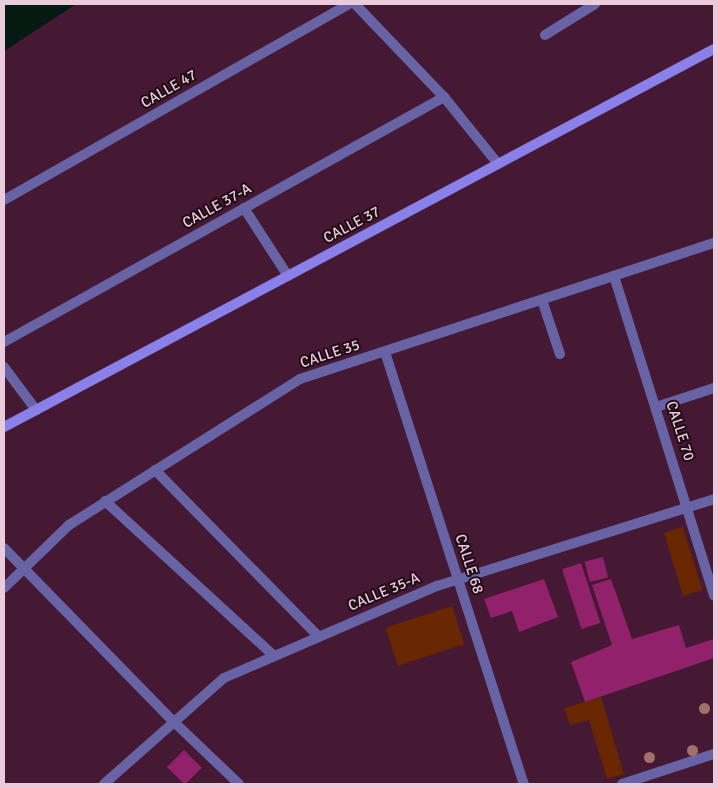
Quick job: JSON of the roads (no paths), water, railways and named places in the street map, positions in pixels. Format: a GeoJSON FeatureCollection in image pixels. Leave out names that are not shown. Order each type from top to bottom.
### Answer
{"type":"FeatureCollection","features":[{"type":"Feature","properties":{"kind":"street","name":"CALLE 47"},"geometry":{"type":"LineString","coordinates":[[4,200],[349,4]]}},
{"type":"Feature","properties":{"kind":"street"},"geometry":{"type":"LineString","coordinates":[[356,4],[444,97],[498,164]]}},
{"type":"Feature","properties":{"kind":"street"},"geometry":{"type":"LineString","coordinates":[[545,35],[595,4]]}},
{"type":"Feature","properties":{"kind":"street","name":"CALLE 37"},"geometry":{"type":"LineString","coordinates":[[4,428],[714,50]]}},
{"type":"Feature","properties":{"kind":"street","name":"CALLE 37-A"},"geometry":{"type":"LineString","coordinates":[[4,342],[444,97]]}},
{"type":"Feature","properties":{"kind":"street"},"geometry":{"type":"LineString","coordinates":[[244,208],[288,276]]}},
{"type":"Feature","properties":{"kind":"street","name":"CALLE 35"},"geometry":{"type":"LineString","coordinates":[[4,588],[69,525],[300,379],[714,243]]}},
{"type":"Feature","properties":{"kind":"street","name":"CALLE 70"},"geometry":{"type":"LineString","coordinates":[[614,276],[688,507],[714,596]]}},
{"type":"Feature","properties":{"kind":"street"},"geometry":{"type":"LineString","coordinates":[[542,300],[560,354]]}},
{"type":"Feature","properties":{"kind":"street","name":"CALLE 68"},"geometry":{"type":"LineString","coordinates":[[385,352],[524,784]]}},
{"type":"Feature","properties":{"kind":"street"},"geometry":{"type":"LineString","coordinates":[[4,367],[36,410]]}},
{"type":"Feature","properties":{"kind":"street"},"geometry":{"type":"LineString","coordinates":[[656,407],[714,388]]}},
{"type":"Feature","properties":{"kind":"street"},"geometry":{"type":"LineString","coordinates":[[155,470],[319,637]]}},
{"type":"Feature","properties":{"kind":"street","name":"CALLE 35-A"},"geometry":{"type":"LineString","coordinates":[[104,784],[173,721],[224,678],[437,586],[714,499]]}},
{"type":"Feature","properties":{"kind":"street"},"geometry":{"type":"LineString","coordinates":[[105,502],[274,656]]}},
{"type":"Feature","properties":{"kind":"street"},"geometry":{"type":"LineString","coordinates":[[4,548],[22,569],[173,721],[239,784]]}},
{"type":"Feature","properties":{"kind":"street"},"geometry":{"type":"LineString","coordinates":[[622,784],[714,754]]}}]}
